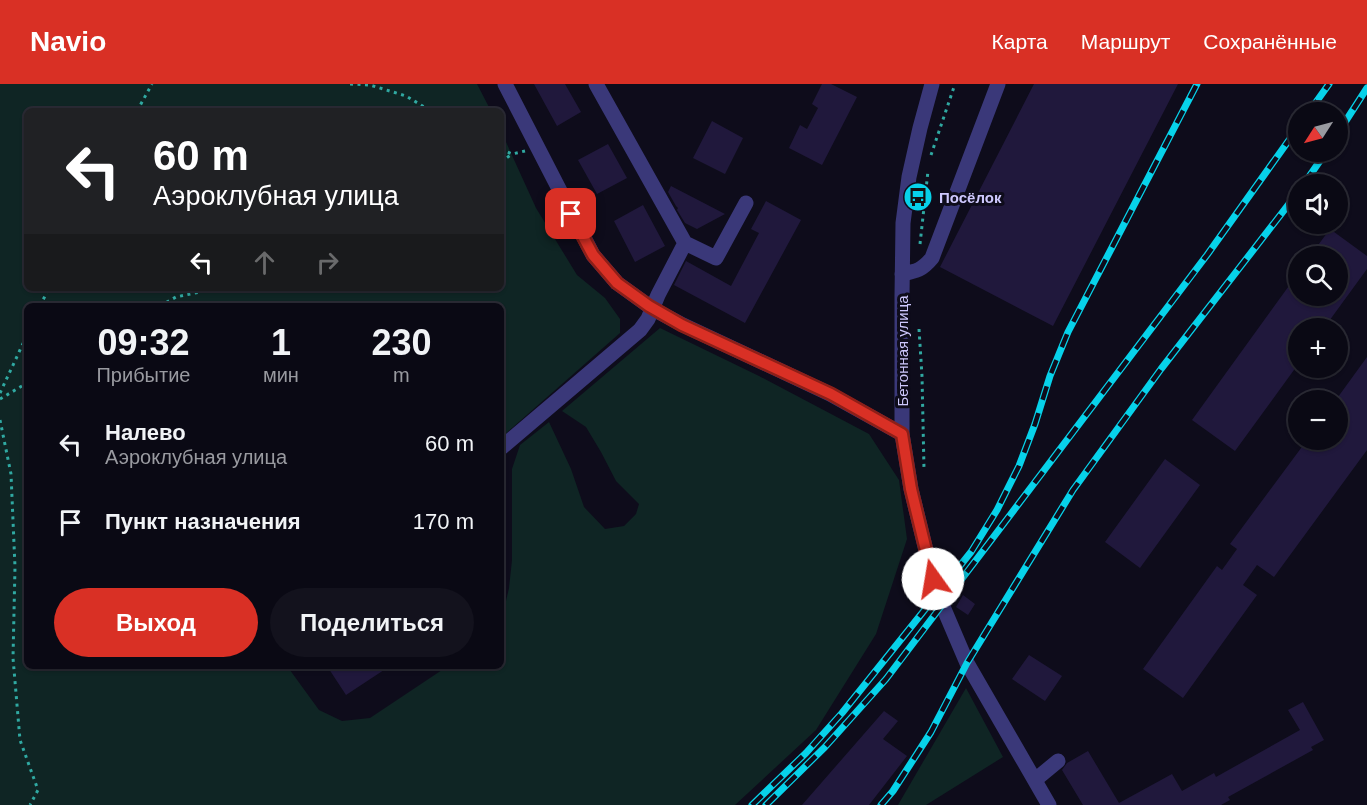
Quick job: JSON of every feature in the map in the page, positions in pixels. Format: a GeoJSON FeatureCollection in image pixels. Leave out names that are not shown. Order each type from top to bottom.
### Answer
{"type":"FeatureCollection","features":[{"type":"Feature","properties":{"kind":"street"},"geometry":{"type":"LineString","coordinates":[[505,84],[593,255],[617,283],[652,309],[682,325],[831,394],[902,434]]}},
{"type":"Feature","properties":{"kind":"street"},"geometry":{"type":"LineString","coordinates":[[596,84],[685,243],[716,258],[746,203]]}},
{"type":"Feature","properties":{"kind":"street","name":"Бетонная улица"},"geometry":{"type":"LineString","coordinates":[[932,84],[909,177],[903,223],[909,272],[902,434],[911,489],[938,595],[967,663],[1049,805]]}},
{"type":"Feature","properties":{"kind":"street"},"geometry":{"type":"LineString","coordinates":[[909,272],[926,266],[932,258],[998,84]]}},
{"type":"Feature","properties":{"kind":"street"},"geometry":{"type":"LineString","coordinates":[[504,445],[640,330],[648,319],[685,243]]}},
{"type":"Feature","properties":{"kind":"street"},"geometry":{"type":"LineString","coordinates":[[1035,780],[1058,761]]}},
{"type":"Feature","properties":{"kind":"path"},"geometry":{"type":"LineString","coordinates":[[139,108],[152,84]]}},
{"type":"Feature","properties":{"kind":"path"},"geometry":{"type":"LineString","coordinates":[[350,84],[370,85],[406,96],[426,108]]}},
{"type":"Feature","properties":{"kind":"path"},"geometry":{"type":"LineString","coordinates":[[909,272],[928,163],[955,84]]}},
{"type":"Feature","properties":{"kind":"path"},"geometry":{"type":"LineString","coordinates":[[504,160],[512,154],[538,148]]}},
{"type":"Feature","properties":{"kind":"path"},"geometry":{"type":"LineString","coordinates":[[504,150],[512,154]]}},
{"type":"Feature","properties":{"kind":"path"},"geometry":{"type":"LineString","coordinates":[[165,303],[176,297],[205,291]]}},
{"type":"Feature","properties":{"kind":"path"},"geometry":{"type":"LineString","coordinates":[[919,329],[925,474]]}},
{"type":"Feature","properties":{"kind":"path"},"geometry":{"type":"LineString","coordinates":[[0,393],[24,341]]}},
{"type":"Feature","properties":{"kind":"path"},"geometry":{"type":"LineString","coordinates":[[0,399],[24,385]]}},
{"type":"Feature","properties":{"kind":"path"},"geometry":{"type":"LineString","coordinates":[[0,420],[11,474],[15,567],[13,658],[20,740],[38,790],[30,805]]}},
{"type":"Feature","properties":{"kind":"green space"},"geometry":{"type":"Polygon","coordinates":[[[0,84],[477,84],[489,108],[24,108],[24,291],[504,291],[504,138],[536,208],[577,275],[605,298],[620,319],[620,333],[504,435],[504,303],[24,303],[24,669],[289,669],[319,710],[342,721],[370,718],[444,669],[504,669],[504,610],[512,560],[512,469],[520,445],[549,422],[571,469],[584,507],[605,529],[624,526],[636,514],[639,504],[616,481],[586,427],[562,411],[660,328],[759,376],[869,434],[899,480],[907,539],[876,634],[816,730],[735,805],[0,805],[0,84]]]}},
{"type":"Feature","properties":{"kind":"green space"},"geometry":{"type":"Polygon","coordinates":[[[966,688],[1003,757],[926,805],[898,805],[966,688]]]}},
{"type":"Feature","properties":{"kind":"building"},"geometry":{"type":"Polygon","coordinates":[[[534,84],[565,84],[581,112],[557,126],[534,84]]]}},
{"type":"Feature","properties":{"kind":"building"},"geometry":{"type":"Polygon","coordinates":[[[822,84],[831,84],[857,97],[822,165],[789,148],[800,125],[807,129],[818,108],[812,104],[822,84]]]}},
{"type":"Feature","properties":{"kind":"building"},"geometry":{"type":"Polygon","coordinates":[[[1034,84],[1178,84],[1053,326],[940,267],[1034,84]]]}},
{"type":"Feature","properties":{"kind":"building"},"geometry":{"type":"Polygon","coordinates":[[[712,121],[743,138],[725,174],[693,158],[712,121]]]}},
{"type":"Feature","properties":{"kind":"building"},"geometry":{"type":"Polygon","coordinates":[[[608,144],[627,178],[597,194],[578,160],[608,144]]]}},
{"type":"Feature","properties":{"kind":"building"},"geometry":{"type":"Polygon","coordinates":[[[671,186],[725,214],[697,229],[685,223],[668,192],[671,186]]]}},
{"type":"Feature","properties":{"kind":"building"},"geometry":{"type":"Polygon","coordinates":[[[766,201],[801,220],[745,323],[674,285],[686,261],[731,286],[759,233],[751,229],[766,201]]]}},
{"type":"Feature","properties":{"kind":"building"},"geometry":{"type":"Polygon","coordinates":[[[643,205],[665,246],[635,262],[614,221],[643,205]]]}},
{"type":"Feature","properties":{"kind":"building"},"geometry":{"type":"Polygon","coordinates":[[[1326,234],[1337,234],[1367,256],[1367,269],[1348,295],[1348,246],[1317,246],[1326,234]]]}},
{"type":"Feature","properties":{"kind":"building"},"geometry":{"type":"Polygon","coordinates":[[[1288,287],[1288,306],[1340,306],[1331,318],[1288,318],[1288,378],[1235,451],[1192,420],[1288,287]]]}},
{"type":"Feature","properties":{"kind":"building"},"geometry":{"type":"Polygon","coordinates":[[[1367,357],[1367,450],[1274,577],[1257,565],[1243,585],[1257,595],[1183,698],[1143,669],[1217,566],[1222,570],[1237,549],[1230,544],[1300,450],[1348,450],[1348,390],[1343,390],[1367,357]]]}},
{"type":"Feature","properties":{"kind":"building"},"geometry":{"type":"Polygon","coordinates":[[[1165,459],[1200,485],[1140,568],[1105,542],[1165,459]]]}},
{"type":"Feature","properties":{"kind":"building"},"geometry":{"type":"Polygon","coordinates":[[[963,595],[975,604],[968,615],[956,607],[963,595]]]}},
{"type":"Feature","properties":{"kind":"building"},"geometry":{"type":"Polygon","coordinates":[[[1029,655],[1062,676],[1045,701],[1012,679],[1029,655]]]}},
{"type":"Feature","properties":{"kind":"building"},"geometry":{"type":"Polygon","coordinates":[[[329,669],[385,669],[346,695],[329,669]]]}},
{"type":"Feature","properties":{"kind":"building"},"geometry":{"type":"Polygon","coordinates":[[[1303,702],[1324,740],[1311,747],[1313,750],[1228,797],[1230,800],[1221,805],[1083,805],[1062,770],[1067,763],[1088,751],[1119,803],[1172,774],[1182,791],[1214,773],[1216,777],[1300,730],[1288,710],[1303,702]]]}},
{"type":"Feature","properties":{"kind":"building"},"geometry":{"type":"Polygon","coordinates":[[[884,711],[898,721],[883,739],[907,756],[869,805],[802,805],[884,711]]]}},
{"type":"Feature","properties":{"kind":"railway"},"geometry":{"type":"LineString","coordinates":[[752,805],[806,753],[842,713],[971,552],[997,510],[1019,466],[1068,332],[1197,84]]}},
{"type":"Feature","properties":{"kind":"railway"},"geometry":{"type":"LineString","coordinates":[[1316,102],[1329,84]]}},
{"type":"Feature","properties":{"kind":"railway"},"geometry":{"type":"LineString","coordinates":[[1348,117],[1367,88]]}},
{"type":"Feature","properties":{"kind":"railway"},"geometry":{"type":"LineString","coordinates":[[766,805],[825,747],[886,679],[1207,255],[1288,141]]}},
{"type":"Feature","properties":{"kind":"railway"},"geometry":{"type":"LineString","coordinates":[[1311,174],[1319,162]]}},
{"type":"Feature","properties":{"kind":"railway"},"geometry":{"type":"LineString","coordinates":[[881,805],[893,791],[931,732],[967,663],[1073,490],[1161,369],[1288,205]]}},
{"type":"Feature","properties":{"kind":"place","name":"Посёлок"},"geometry":{"type":"Point","coordinates":[918,197]}},
{"type":"Feature","properties":{"kind":"route"},"geometry":{"type":"LineString","coordinates":[[571,214],[593,255],[617,283],[649,306],[682,325],[831,394],[902,434],[911,489],[933,579]]}}]}
